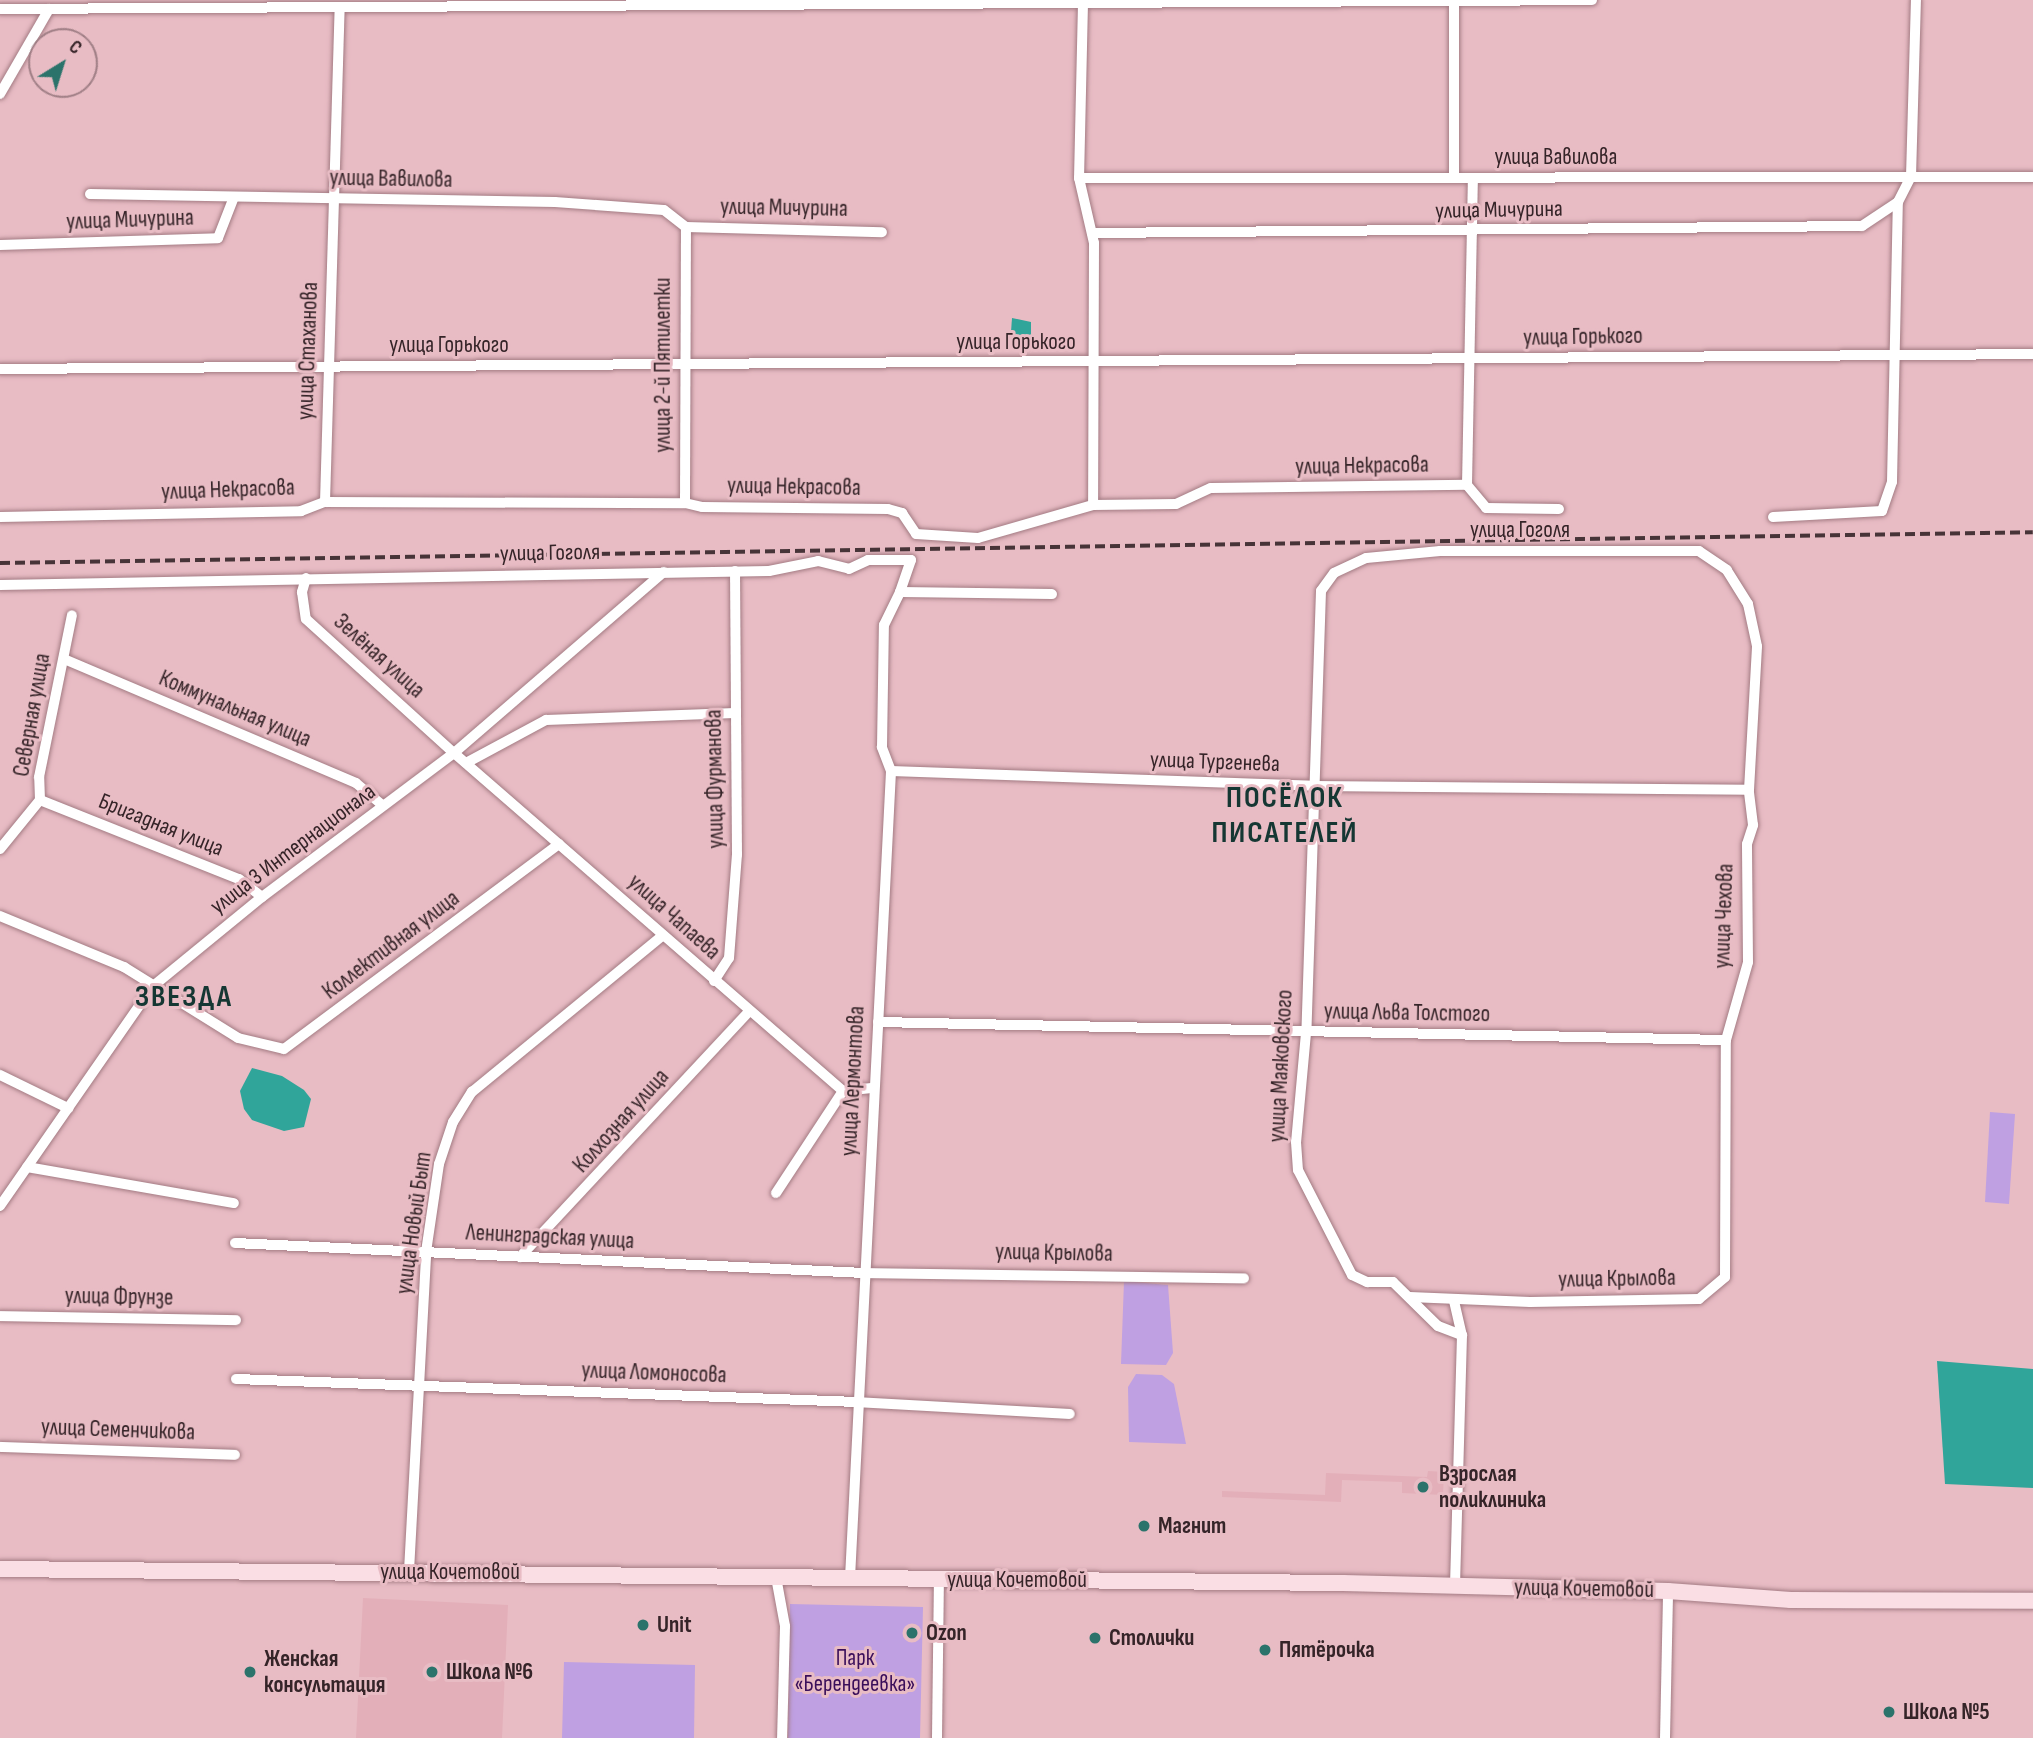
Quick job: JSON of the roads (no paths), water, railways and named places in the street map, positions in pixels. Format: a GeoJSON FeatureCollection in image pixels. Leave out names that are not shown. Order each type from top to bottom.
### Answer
{"type":"FeatureCollection","features":[{"type":"Feature","properties":{"kind":"main road","name":"улица Кочетовой"},"geometry":{"type":"LineString","coordinates":[[0,1569],[409,1571],[1455,1586],[1668,1591],[1791,1600],[2033,1601]]}},
{"type":"Feature","properties":{"kind":"street"},"geometry":{"type":"LineString","coordinates":[[0,9],[1591,0]]}},
{"type":"Feature","properties":{"kind":"street"},"geometry":{"type":"LineString","coordinates":[[1773,517],[1882,511],[1892,482],[1898,202],[1911,177],[1916,0]]}},
{"type":"Feature","properties":{"kind":"street"},"geometry":{"type":"LineString","coordinates":[[1454,1],[1454,178]]}},
{"type":"Feature","properties":{"kind":"street"},"geometry":{"type":"LineString","coordinates":[[1083,3],[1079,178],[1092,233],[1095,363],[1093,505]]}},
{"type":"Feature","properties":{"kind":"street","name":"улица Стаханова"},"geometry":{"type":"LineString","coordinates":[[325,502],[333,200],[337,179],[340,8]]}},
{"type":"Feature","properties":{"kind":"street"},"geometry":{"type":"LineString","coordinates":[[0,94],[49,9]]}},
{"type":"Feature","properties":{"kind":"street","name":"улица Вавилова"},"geometry":{"type":"LineString","coordinates":[[1079,178],[2033,177]]}},
{"type":"Feature","properties":{"kind":"street"},"geometry":{"type":"LineString","coordinates":[[1473,178],[1467,485],[1486,508],[1559,509]]}},
{"type":"Feature","properties":{"kind":"street","name":"улица Вавилова"},"geometry":{"type":"LineString","coordinates":[[90,194],[555,202],[664,210],[685,227]]}},
{"type":"Feature","properties":{"kind":"street","name":"улица Мичурина"},"geometry":{"type":"LineString","coordinates":[[0,245],[218,238],[234,197]]}},
{"type":"Feature","properties":{"kind":"street","name":"улица Мичурина"},"geometry":{"type":"LineString","coordinates":[[1092,233],[1472,232],[1861,226],[1898,202]]}},
{"type":"Feature","properties":{"kind":"street","name":"улица Мичурина"},"geometry":{"type":"LineString","coordinates":[[685,227],[882,232]]}},
{"type":"Feature","properties":{"kind":"street","name":"улица 2-й Пятилетки"},"geometry":{"type":"LineString","coordinates":[[685,227],[682,365],[685,503]]}},
{"type":"Feature","properties":{"kind":"street","name":"улица Горького"},"geometry":{"type":"LineString","coordinates":[[0,369],[1469,360],[1895,352],[2033,354]]}},
{"type":"Feature","properties":{"kind":"street","name":"улица Некрасова"},"geometry":{"type":"LineString","coordinates":[[0,517],[301,511],[325,502],[685,503],[702,507],[888,509],[902,513],[916,534],[978,538],[1093,505],[1176,504],[1211,488],[1467,485]]}},
{"type":"Feature","properties":{"kind":"street","name":"улица Гоголя"},"geometry":{"type":"LineString","coordinates":[[1321,592],[1334,573],[1366,558],[1440,551],[1699,551],[1727,570]]}},
{"type":"Feature","properties":{"kind":"street","name":"улица Гоголя"},"geometry":{"type":"LineString","coordinates":[[0,585],[769,571],[818,561],[849,569],[868,561],[911,560],[900,592]]}},
{"type":"Feature","properties":{"kind":"street","name":"улица Чехова"},"geometry":{"type":"LineString","coordinates":[[1699,1299],[1725,1278],[1726,1040],[1748,962],[1747,844],[1754,825],[1749,790],[1757,646],[1748,604],[1727,570]]}},
{"type":"Feature","properties":{"kind":"street","name":"улица Фурманова"},"geometry":{"type":"LineString","coordinates":[[714,981],[729,958],[737,855],[735,571]]}},
{"type":"Feature","properties":{"kind":"street","name":"улица 3 Интернационала"},"geometry":{"type":"LineString","coordinates":[[0,1206],[152,987],[262,897],[454,753],[664,572]]}},
{"type":"Feature","properties":{"kind":"street","name":"Зелёная улица"},"geometry":{"type":"LineString","coordinates":[[306,578],[302,592],[306,619],[454,753]]}},
{"type":"Feature","properties":{"kind":"street"},"geometry":{"type":"LineString","coordinates":[[900,592],[1052,594]]}},
{"type":"Feature","properties":{"kind":"street","name":"улица Лермонтова"},"geometry":{"type":"LineString","coordinates":[[850,1577],[856,1402],[891,771],[882,747],[884,625],[900,592]]}},
{"type":"Feature","properties":{"kind":"street","name":"улица Маяковского"},"geometry":{"type":"LineString","coordinates":[[1321,592],[1306,1033],[1296,1142],[1298,1170],[1352,1275],[1367,1282],[1393,1282],[1438,1326],[1462,1335]]}},
{"type":"Feature","properties":{"kind":"street","name":"Северная улица"},"geometry":{"type":"LineString","coordinates":[[0,849],[40,800],[39,777],[72,615]]}},
{"type":"Feature","properties":{"kind":"street","name":"Коммунальная улица"},"geometry":{"type":"LineString","coordinates":[[64,659],[356,783],[383,806]]}},
{"type":"Feature","properties":{"kind":"street"},"geometry":{"type":"LineString","coordinates":[[466,763],[546,720],[735,713]]}},
{"type":"Feature","properties":{"kind":"street","name":"улица Чапаева"},"geometry":{"type":"LineString","coordinates":[[454,753],[843,1091]]}},
{"type":"Feature","properties":{"kind":"street","name":"улица Тургенева"},"geometry":{"type":"LineString","coordinates":[[891,771],[1314,786],[1749,790]]}},
{"type":"Feature","properties":{"kind":"street","name":"Бригадная улица"},"geometry":{"type":"LineString","coordinates":[[40,800],[239,879],[262,897]]}},
{"type":"Feature","properties":{"kind":"street","name":"Коллективная улица"},"geometry":{"type":"LineString","coordinates":[[0,916],[124,967],[237,1038],[284,1049],[559,844]]}},
{"type":"Feature","properties":{"kind":"street","name":"улица Новый Быт"},"geometry":{"type":"LineString","coordinates":[[409,1571],[426,1252],[439,1164],[453,1122],[472,1092],[663,935]]}},
{"type":"Feature","properties":{"kind":"street","name":"Колхозная улица"},"geometry":{"type":"LineString","coordinates":[[520,1257],[556,1224],[749,1011]]}},
{"type":"Feature","properties":{"kind":"street","name":"улица Льва Толстого"},"geometry":{"type":"LineString","coordinates":[[878,1022],[1726,1040]]}},
{"type":"Feature","properties":{"kind":"street"},"geometry":{"type":"LineString","coordinates":[[0,1075],[68,1108]]}},
{"type":"Feature","properties":{"kind":"street"},"geometry":{"type":"LineString","coordinates":[[776,1193],[843,1091],[874,1088]]}},
{"type":"Feature","properties":{"kind":"street"},"geometry":{"type":"LineString","coordinates":[[27,1167],[234,1203]]}},
{"type":"Feature","properties":{"kind":"street","name":"Ленинградская улица"},"geometry":{"type":"LineString","coordinates":[[235,1243],[864,1273]]}},
{"type":"Feature","properties":{"kind":"street","name":"улица Крылова"},"geometry":{"type":"LineString","coordinates":[[864,1273],[1244,1278]]}},
{"type":"Feature","properties":{"kind":"street","name":"улица Крылова"},"geometry":{"type":"LineString","coordinates":[[1410,1297],[1454,1301],[1699,1299]]}},
{"type":"Feature","properties":{"kind":"street"},"geometry":{"type":"LineString","coordinates":[[1454,1301],[1462,1335],[1455,1586]]}},
{"type":"Feature","properties":{"kind":"street","name":"улица Фрунзе"},"geometry":{"type":"LineString","coordinates":[[0,1316],[236,1320]]}},
{"type":"Feature","properties":{"kind":"street","name":"улица Ломоносова"},"geometry":{"type":"LineString","coordinates":[[236,1379],[856,1402],[1070,1414]]}},
{"type":"Feature","properties":{"kind":"street","name":"улица Семенчикова"},"geometry":{"type":"LineString","coordinates":[[0,1447],[235,1455]]}},
{"type":"Feature","properties":{"kind":"street"},"geometry":{"type":"LineString","coordinates":[[776,1577],[785,1626],[782,1738]]}},
{"type":"Feature","properties":{"kind":"street"},"geometry":{"type":"LineString","coordinates":[[937,1738],[939,1580]]}},
{"type":"Feature","properties":{"kind":"street"},"geometry":{"type":"LineString","coordinates":[[1665,1738],[1668,1591]]}},
{"type":"Feature","properties":{"kind":"water"},"geometry":{"type":"Polygon","coordinates":[[[1012,318],[1031,322],[1031,340],[1023,352],[1010,346],[1012,318]]]}},
{"type":"Feature","properties":{"kind":"water"},"geometry":{"type":"Polygon","coordinates":[[[252,1068],[282,1076],[304,1090],[311,1099],[304,1127],[284,1131],[252,1120],[244,1109],[240,1091],[252,1068]]]}},
{"type":"Feature","properties":{"kind":"water"},"geometry":{"type":"Polygon","coordinates":[[[1937,1361],[2033,1369],[2033,1488],[1945,1484],[1937,1361]]]}},
{"type":"Feature","properties":{"kind":"railway"},"geometry":{"type":"LineString","coordinates":[[0,563],[2033,532]]}},
{"type":"Feature","properties":{"kind":"place","name":"Взрослая поликлиника"},"geometry":{"type":"Point","coordinates":[1423,1487]}},
{"type":"Feature","properties":{"kind":"place","name":"Магнит"},"geometry":{"type":"Point","coordinates":[1144,1526]}},
{"type":"Feature","properties":{"kind":"place","name":"Unit"},"geometry":{"type":"Point","coordinates":[643,1625]}},
{"type":"Feature","properties":{"kind":"place","name":"Ozon"},"geometry":{"type":"Point","coordinates":[912,1633]}},
{"type":"Feature","properties":{"kind":"place","name":"Столички"},"geometry":{"type":"Point","coordinates":[1095,1638]}},
{"type":"Feature","properties":{"kind":"place","name":"Пятёрочка"},"geometry":{"type":"Point","coordinates":[1265,1650]}},
{"type":"Feature","properties":{"kind":"place","name":"Женская консультация"},"geometry":{"type":"Point","coordinates":[250,1672]}},
{"type":"Feature","properties":{"kind":"place","name":"Школа №6"},"geometry":{"type":"Point","coordinates":[432,1672]}},
{"type":"Feature","properties":{"kind":"place","name":"Школа №5"},"geometry":{"type":"Point","coordinates":[1889,1712]}},
{"type":"Feature","properties":{"kind":"district","name":"ПОСЁЛОК ПИСАТЕЛЕЙ"},"geometry":{"type":"Point","coordinates":[1285,815]}},
{"type":"Feature","properties":{"kind":"district","name":"ЗВЕЗДА"},"geometry":{"type":"Point","coordinates":[184,997]}},
{"type":"Feature","properties":{"kind":"park label","name":"Парк «Берендеевка»"},"geometry":{"type":"Point","coordinates":[855,1671]}}]}
